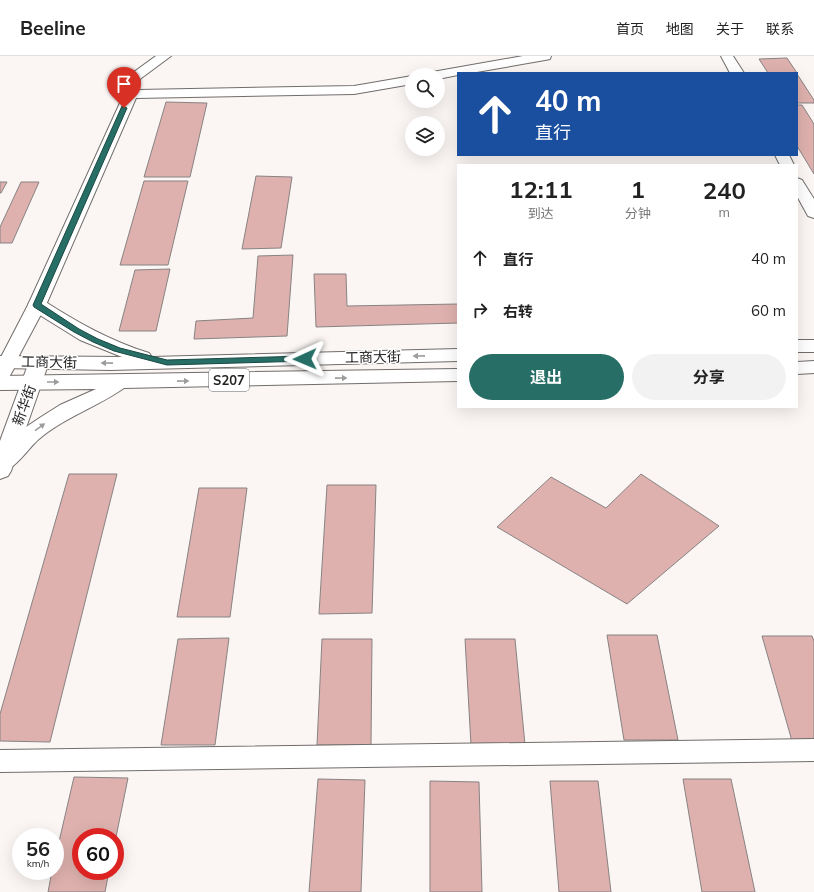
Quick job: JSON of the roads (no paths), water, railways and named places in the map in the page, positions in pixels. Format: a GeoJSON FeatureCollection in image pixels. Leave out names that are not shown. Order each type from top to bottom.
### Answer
{"type":"FeatureCollection","features":[{"type":"Feature","properties":{"kind":"main road"},"geometry":{"type":"LineString","coordinates":[[37,305],[96,341],[123,351],[167,362]]}},
{"type":"Feature","properties":{"kind":"main road"},"geometry":{"type":"LineString","coordinates":[[798,346],[814,346]]}},
{"type":"Feature","properties":{"kind":"main road","name":"工商大街"},"geometry":{"type":"LineString","coordinates":[[3,366],[39,362],[110,364],[457,355]]}},
{"type":"Feature","properties":{"kind":"main road","name":"新华街"},"geometry":{"type":"LineString","coordinates":[[1,468],[39,362]]}},
{"type":"Feature","properties":{"kind":"main road"},"geometry":{"type":"LineString","coordinates":[[798,368],[814,367]]}},
{"type":"Feature","properties":{"kind":"main road","name":"工商大街"},"geometry":{"type":"LineString","coordinates":[[0,382],[119,382],[457,375]]}},
{"type":"Feature","properties":{"kind":"main road"},"geometry":{"type":"LineString","coordinates":[[1,468],[31,434],[67,410],[99,396],[119,382]]}},
{"type":"Feature","properties":{"kind":"street"},"geometry":{"type":"LineString","coordinates":[[3,366],[37,305],[130,94],[134,77],[165,56]]}},
{"type":"Feature","properties":{"kind":"street"},"geometry":{"type":"LineString","coordinates":[[445,74],[545,56]]}},
{"type":"Feature","properties":{"kind":"street"},"geometry":{"type":"LineString","coordinates":[[727,56],[736,72]]}},
{"type":"Feature","properties":{"kind":"street"},"geometry":{"type":"LineString","coordinates":[[130,94],[354,90],[405,81]]}},
{"type":"Feature","properties":{"kind":"street"},"geometry":{"type":"LineString","coordinates":[[798,185],[814,214]]}},
{"type":"Feature","properties":{"kind":"street"},"geometry":{"type":"LineString","coordinates":[[0,761],[814,750]]}}]}
